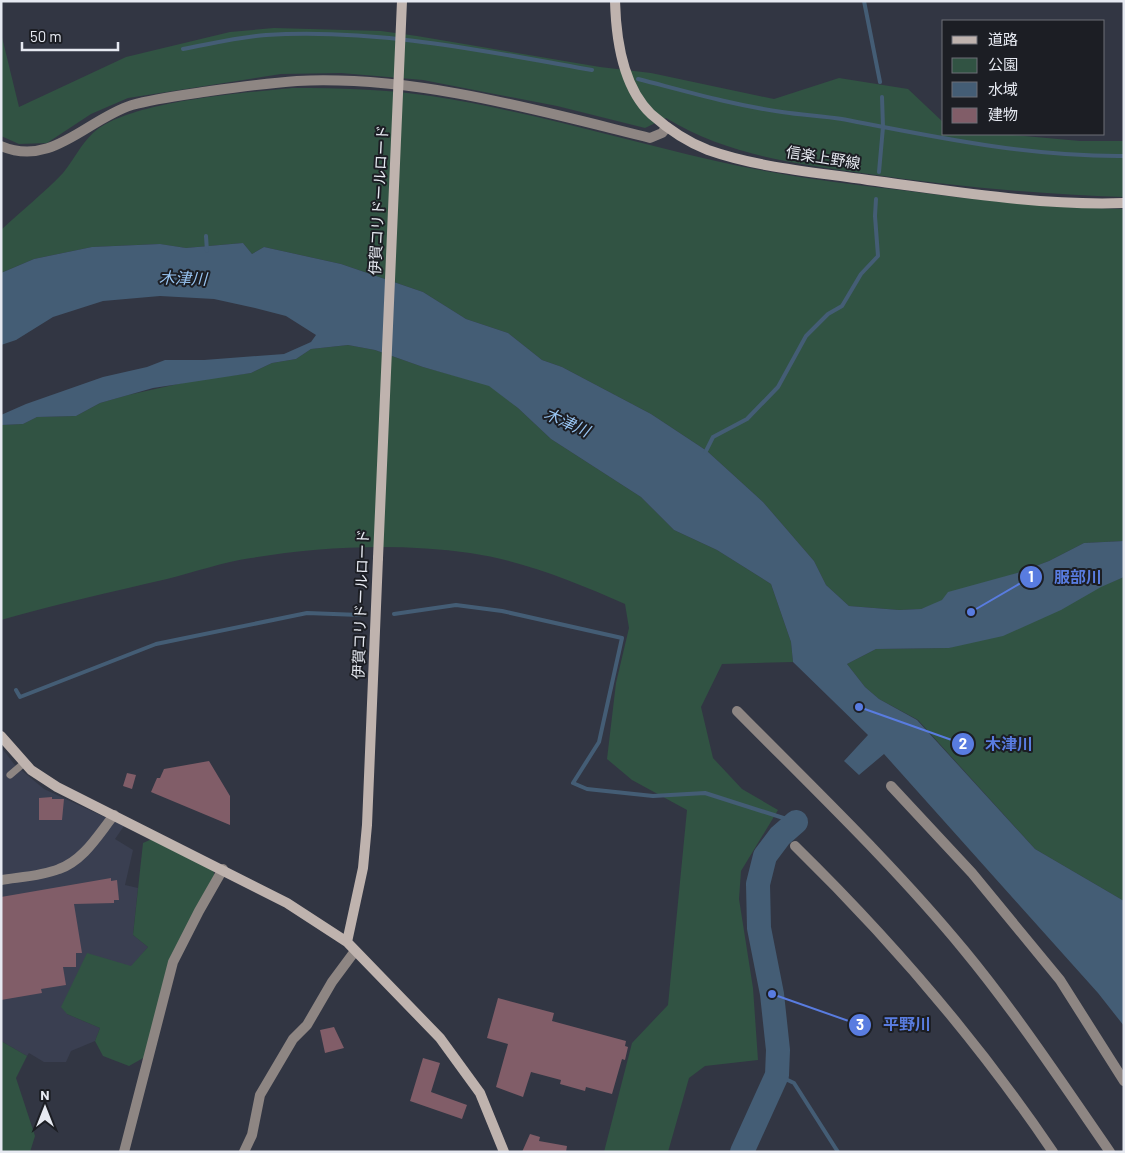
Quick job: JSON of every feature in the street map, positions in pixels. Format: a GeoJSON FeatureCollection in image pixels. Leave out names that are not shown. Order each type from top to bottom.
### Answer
{"type":"FeatureCollection","features":[{"type":"Feature","properties":{"kind":"street","name":"伊賀コリドールロード"},"geometry":{"type":"LineString","coordinates":[[347,942],[361,877],[367,825],[402,1]]}},
{"type":"Feature","properties":{"kind":"street","name":"信楽上野線"},"geometry":{"type":"LineString","coordinates":[[615,1],[619,46],[633,88],[649,112],[667,127],[679,136],[708,150],[732,157],[797,169],[1028,199],[1124,203]]}},
{"type":"Feature","properties":{"kind":"street"},"geometry":{"type":"LineString","coordinates":[[1,146],[16,152],[46,151],[113,113],[132,106],[219,90],[296,81],[390,85],[479,98],[650,138],[662,133],[667,127]]}},
{"type":"Feature","properties":{"kind":"street"},"geometry":{"type":"LineString","coordinates":[[737,711],[882,857],[964,950],[1060,1079],[1110,1152]]}},
{"type":"Feature","properties":{"kind":"street"},"geometry":{"type":"LineString","coordinates":[[3,742],[24,763],[57,787],[223,869],[287,903],[347,942],[440,1038],[480,1093],[504,1152]]}},
{"type":"Feature","properties":{"kind":"street"},"geometry":{"type":"LineString","coordinates":[[892,786],[972,873],[1060,980],[1124,1081]]}},
{"type":"Feature","properties":{"kind":"street"},"geometry":{"type":"LineString","coordinates":[[1,880],[58,870],[71,864],[86,851],[114,815]]}},
{"type":"Feature","properties":{"kind":"street"},"geometry":{"type":"LineString","coordinates":[[795,846],[837,887],[932,990],[1030,1118],[1053,1152]]}},
{"type":"Feature","properties":{"kind":"street"},"geometry":{"type":"LineString","coordinates":[[124,1152],[173,962],[223,869]]}},
{"type":"Feature","properties":{"kind":"street"},"geometry":{"type":"LineString","coordinates":[[244,1152],[252,1135],[260,1095],[293,1040],[307,1025],[332,982],[355,951]]}},
{"type":"Feature","properties":{"kind":"lane"},"geometry":{"type":"LineString","coordinates":[[10,775],[24,763]]}},
{"type":"Feature","properties":{"kind":"shaded area"},"geometry":{"type":"Polygon","coordinates":[[[1,747],[14,764],[44,789],[124,826],[115,839],[133,850],[125,885],[138,888],[133,935],[148,947],[132,966],[67,1014],[100,1028],[95,1041],[71,1051],[66,1062],[44,1062],[29,1053],[27,1056],[1,1041],[1,747]]]}},
{"type":"Feature","properties":{"kind":"green space"},"geometry":{"type":"Polygon","coordinates":[[[274,28],[381,31],[600,67],[651,73],[774,99],[839,78],[908,89],[942,121],[942,135],[1012,135],[1080,141],[1124,141],[1124,197],[1025,192],[960,186],[810,165],[761,156],[736,149],[689,131],[666,118],[645,128],[557,106],[423,80],[341,73],[281,74],[128,98],[91,114],[47,143],[19,144],[1,136],[1,33],[19,107],[126,57],[230,32],[274,28]]]}},
{"type":"Feature","properties":{"kind":"green space"},"geometry":{"type":"Polygon","coordinates":[[[292,88],[379,90],[467,102],[539,117],[716,161],[808,178],[1012,203],[1124,209],[1124,541],[1084,543],[1049,561],[921,609],[899,610],[849,606],[826,585],[814,561],[763,502],[707,451],[651,414],[562,367],[542,360],[508,333],[466,319],[423,292],[341,264],[264,247],[252,254],[243,243],[186,248],[159,244],[92,247],[34,259],[1,273],[1,230],[63,173],[93,133],[110,122],[132,113],[187,100],[292,88]]]}},
{"type":"Feature","properties":{"kind":"green space"},"geometry":{"type":"Polygon","coordinates":[[[348,345],[375,350],[423,367],[489,385],[518,408],[551,439],[641,497],[674,530],[717,550],[771,584],[791,642],[793,662],[722,664],[701,707],[713,758],[742,789],[778,810],[741,871],[739,899],[753,988],[758,1060],[705,1066],[689,1078],[668,1152],[604,1152],[632,1043],[668,1005],[687,810],[632,780],[607,759],[616,683],[629,628],[625,604],[549,573],[510,561],[443,550],[361,547],[305,551],[241,560],[1,620],[1,425],[23,424],[37,417],[76,416],[100,403],[128,395],[196,380],[251,373],[272,363],[296,359],[311,349],[348,345]]]}},
{"type":"Feature","properties":{"kind":"green space"},"geometry":{"type":"Polygon","coordinates":[[[1124,577],[1124,901],[1035,849],[918,720],[879,699],[865,687],[847,664],[876,649],[949,648],[1124,577]]]}},
{"type":"Feature","properties":{"kind":"green space"},"geometry":{"type":"Polygon","coordinates":[[[152,839],[213,869],[215,878],[196,909],[145,1057],[129,1066],[103,1056],[95,1041],[100,1028],[67,1014],[61,1007],[87,953],[131,966],[148,947],[133,935],[143,843],[152,839]]]}},
{"type":"Feature","properties":{"kind":"green space"},"geometry":{"type":"Polygon","coordinates":[[[1,1041],[27,1056],[16,1078],[35,1136],[30,1152],[1,1152],[1,1041]]]}},
{"type":"Feature","properties":{"kind":"water"},"geometry":{"type":"Polygon","coordinates":[[[243,243],[252,254],[264,247],[341,264],[423,292],[466,319],[508,333],[542,360],[562,367],[651,414],[707,451],[763,502],[814,561],[826,585],[849,606],[899,610],[921,609],[942,600],[948,592],[1017,573],[1049,561],[1084,543],[1124,541],[1124,577],[1101,587],[1061,610],[1003,636],[949,648],[876,649],[847,664],[865,687],[879,699],[917,720],[1035,849],[1124,901],[1124,1026],[1098,993],[884,754],[859,775],[844,761],[868,735],[793,662],[791,642],[771,584],[717,550],[674,530],[641,497],[551,439],[518,408],[489,386],[423,367],[375,350],[348,345],[311,349],[296,359],[272,363],[251,373],[153,388],[100,403],[76,416],[37,417],[23,424],[1,425],[1,415],[26,404],[103,377],[147,367],[165,360],[204,360],[284,354],[311,342],[316,335],[286,316],[255,308],[214,299],[160,296],[103,301],[53,317],[16,340],[1,345],[1,273],[34,259],[92,247],[160,244],[186,248],[243,243]]]}},
{"type":"Feature","properties":{"kind":"building"},"geometry":{"type":"Polygon","coordinates":[[[209,761],[230,796],[230,825],[151,792],[157,778],[160,778],[164,769],[209,761]]]}},
{"type":"Feature","properties":{"kind":"building"},"geometry":{"type":"Polygon","coordinates":[[[127,773],[136,775],[132,789],[123,786],[127,773]]]}},
{"type":"Feature","properties":{"kind":"building"},"geometry":{"type":"Polygon","coordinates":[[[52,797],[52,799],[64,799],[62,820],[39,820],[39,798],[52,797]]]}},
{"type":"Feature","properties":{"kind":"building"},"geometry":{"type":"Polygon","coordinates":[[[111,878],[111,881],[117,880],[119,900],[114,900],[114,903],[74,904],[82,953],[76,953],[76,967],[63,967],[66,985],[41,989],[42,993],[1,1000],[1,897],[111,878]]]}},
{"type":"Feature","properties":{"kind":"building"},"geometry":{"type":"Polygon","coordinates":[[[498,998],[554,1013],[552,1021],[626,1041],[625,1046],[628,1047],[625,1060],[622,1059],[612,1094],[586,1087],[585,1091],[560,1084],[561,1080],[531,1072],[523,1097],[496,1087],[508,1044],[487,1038],[498,998]]]}},
{"type":"Feature","properties":{"kind":"building"},"geometry":{"type":"Polygon","coordinates":[[[334,1027],[344,1048],[325,1053],[320,1030],[334,1027]]]}},
{"type":"Feature","properties":{"kind":"building"},"geometry":{"type":"Polygon","coordinates":[[[423,1058],[440,1063],[431,1092],[467,1105],[462,1119],[410,1101],[423,1058]]]}},
{"type":"Feature","properties":{"kind":"building"},"geometry":{"type":"Polygon","coordinates":[[[530,1134],[540,1137],[539,1141],[567,1146],[566,1152],[522,1152],[530,1134]]]}},
{"type":"Feature","properties":{"kind":"waterway"},"geometry":{"type":"LineString","coordinates":[[864,1],[880,82]]}},
{"type":"Feature","properties":{"kind":"waterway"},"geometry":{"type":"LineString","coordinates":[[183,49],[266,35],[347,35],[429,43],[592,70]]}},
{"type":"Feature","properties":{"kind":"waterway"},"geometry":{"type":"LineString","coordinates":[[638,79],[745,106],[842,119],[982,145],[1053,153],[1124,156]]}},
{"type":"Feature","properties":{"kind":"waterway"},"geometry":{"type":"LineString","coordinates":[[879,172],[883,127],[882,97]]}},
{"type":"Feature","properties":{"kind":"waterway"},"geometry":{"type":"LineString","coordinates":[[705,453],[713,437],[747,419],[778,387],[806,336],[828,314],[842,306],[861,274],[878,256],[875,216],[876,199]]}},
{"type":"Feature","properties":{"kind":"waterway"},"geometry":{"type":"LineString","coordinates":[[206,236],[207,251]]}},
{"type":"Feature","properties":{"kind":"waterway"},"geometry":{"type":"LineString","coordinates":[[394,614],[456,605],[502,611],[622,638],[599,742],[573,783],[587,789],[653,796],[705,793],[796,822]]}},
{"type":"Feature","properties":{"kind":"waterway"},"geometry":{"type":"LineString","coordinates":[[16,690],[20,697],[156,644],[307,613],[360,615]]}},
{"type":"Feature","properties":{"kind":"waterway"},"geometry":{"type":"LineString","coordinates":[[742,1152],[777,1075],[778,1050],[772,994],[759,928],[758,884],[765,856],[780,836],[796,822]]}},
{"type":"Feature","properties":{"kind":"waterway"},"geometry":{"type":"LineString","coordinates":[[777,1075],[794,1083],[838,1152]]}},
{"type":"Feature","properties":{"kind":"place","name":"服部川"},"geometry":{"type":"Point","coordinates":[971,612]}},
{"type":"Feature","properties":{"kind":"place","name":"木津川"},"geometry":{"type":"Point","coordinates":[859,707]}},
{"type":"Feature","properties":{"kind":"place","name":"平野川"},"geometry":{"type":"Point","coordinates":[772,994]}}]}
